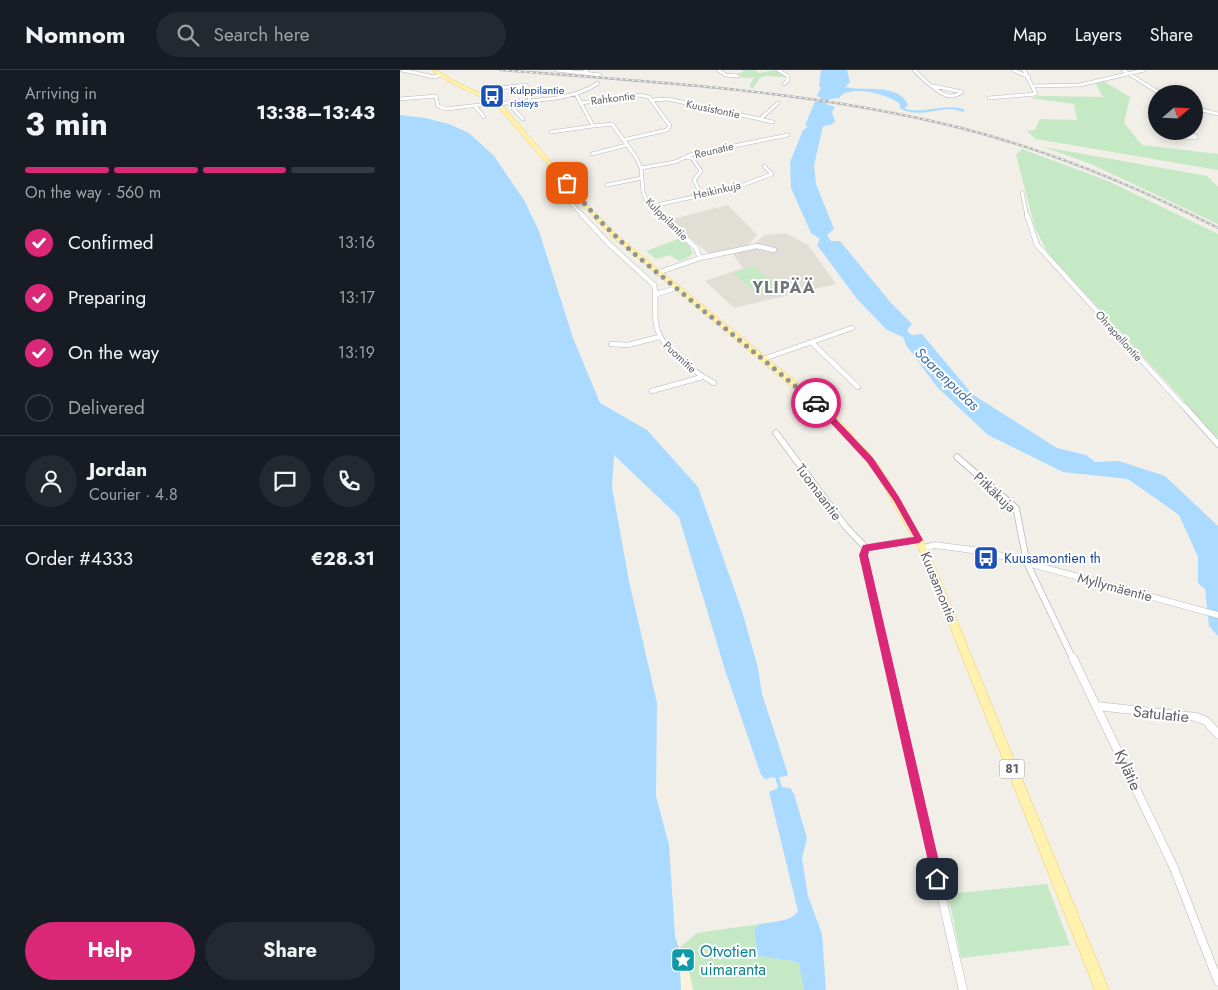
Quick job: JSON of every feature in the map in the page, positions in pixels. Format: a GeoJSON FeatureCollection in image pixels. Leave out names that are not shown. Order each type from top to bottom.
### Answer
{"type":"FeatureCollection","features":[{"type":"Feature","properties":{"kind":"main road","name":"Kuusamontie"},"geometry":{"type":"LineString","coordinates":[[434,70],[440,75],[498,104],[615,236],[815,402],[855,443],[883,478],[921,544],[1102,990]]}},
{"type":"Feature","properties":{"kind":"main road","name":"Myllymäentie"},"geometry":{"type":"LineString","coordinates":[[921,544],[978,551],[1218,615]]}},
{"type":"Feature","properties":{"kind":"street"},"geometry":{"type":"LineString","coordinates":[[402,70],[434,77],[440,75]]}},
{"type":"Feature","properties":{"kind":"street"},"geometry":{"type":"LineString","coordinates":[[556,70],[585,71],[600,75]]}},
{"type":"Feature","properties":{"kind":"street"},"geometry":{"type":"LineString","coordinates":[[718,70],[726,75],[738,76]]}},
{"type":"Feature","properties":{"kind":"street"},"geometry":{"type":"LineString","coordinates":[[778,70],[788,76],[788,80],[784,84]]}},
{"type":"Feature","properties":{"kind":"street"},"geometry":{"type":"LineString","coordinates":[[914,70],[934,86],[949,96],[962,92],[934,86]]}},
{"type":"Feature","properties":{"kind":"street"},"geometry":{"type":"LineString","coordinates":[[1013,70],[1029,77]]}},
{"type":"Feature","properties":{"kind":"street"},"geometry":{"type":"LineString","coordinates":[[989,98],[1032,96],[1036,94],[1024,70]]}},
{"type":"Feature","properties":{"kind":"street"},"geometry":{"type":"LineString","coordinates":[[1123,70],[1148,86]]}},
{"type":"Feature","properties":{"kind":"street"},"geometry":{"type":"LineString","coordinates":[[1033,86],[1080,85],[1144,70]]}},
{"type":"Feature","properties":{"kind":"street"},"geometry":{"type":"LineString","coordinates":[[400,99],[436,96],[438,106],[441,108],[475,106],[576,94],[591,90],[598,83]]}},
{"type":"Feature","properties":{"kind":"street"},"geometry":{"type":"LineString","coordinates":[[500,88],[526,85],[530,100]]}},
{"type":"Feature","properties":{"kind":"street"},"geometry":{"type":"LineString","coordinates":[[551,132],[593,126],[576,94]]}},
{"type":"Feature","properties":{"kind":"street","name":"Rahkontie"},"geometry":{"type":"LineString","coordinates":[[581,103],[639,95],[646,95],[652,100],[670,126],[667,130],[623,140]]}},
{"type":"Feature","properties":{"kind":"street","name":"Kuusistontie"},"geometry":{"type":"LineString","coordinates":[[652,100],[668,99],[773,122]]}},
{"type":"Feature","properties":{"kind":"street"},"geometry":{"type":"LineString","coordinates":[[508,103],[522,119]]}},
{"type":"Feature","properties":{"kind":"street"},"geometry":{"type":"LineString","coordinates":[[760,119],[778,103]]}},
{"type":"Feature","properties":{"kind":"street"},"geometry":{"type":"LineString","coordinates":[[475,106],[484,117]]}},
{"type":"Feature","properties":{"kind":"street"},"geometry":{"type":"LineString","coordinates":[[1203,110],[1218,114]]}},
{"type":"Feature","properties":{"kind":"street","name":"Kulppilantie"},"geometry":{"type":"LineString","coordinates":[[593,126],[612,124],[641,168],[644,197],[694,245],[700,258],[658,273]]}},
{"type":"Feature","properties":{"kind":"street"},"geometry":{"type":"LineString","coordinates":[[1165,132],[1196,136],[1196,138],[1173,137],[1165,132]]}},
{"type":"Feature","properties":{"kind":"street","name":"Reunatie"},"geometry":{"type":"LineString","coordinates":[[641,168],[688,158],[690,155],[715,149],[788,135]]}},
{"type":"Feature","properties":{"kind":"street"},"geometry":{"type":"LineString","coordinates":[[592,154],[627,145]]}},
{"type":"Feature","properties":{"kind":"street"},"geometry":{"type":"LineString","coordinates":[[688,158],[692,158],[701,171],[694,180],[701,194]]}},
{"type":"Feature","properties":{"kind":"street","name":"Heikinkuja"},"geometry":{"type":"LineString","coordinates":[[652,206],[735,188],[772,174],[764,166]]}},
{"type":"Feature","properties":{"kind":"street"},"geometry":{"type":"LineString","coordinates":[[607,185],[642,178]]}},
{"type":"Feature","properties":{"kind":"street"},"geometry":{"type":"LineString","coordinates":[[567,183],[558,188],[609,244],[650,281],[657,294],[676,288]]}},
{"type":"Feature","properties":{"kind":"street","name":"Ohrapellontie"},"geometry":{"type":"LineString","coordinates":[[1022,192],[1029,223],[1037,245],[1218,444]]}},
{"type":"Feature","properties":{"kind":"street"},"geometry":{"type":"LineString","coordinates":[[700,258],[752,247],[774,250]]}},
{"type":"Feature","properties":{"kind":"street","name":"Puomitie"},"geometry":{"type":"LineString","coordinates":[[657,294],[656,324],[659,337],[702,377],[714,383]]}},
{"type":"Feature","properties":{"kind":"street"},"geometry":{"type":"LineString","coordinates":[[763,359],[852,328]]}},
{"type":"Feature","properties":{"kind":"street"},"geometry":{"type":"LineString","coordinates":[[611,344],[628,345],[659,337]]}},
{"type":"Feature","properties":{"kind":"street"},"geometry":{"type":"LineString","coordinates":[[811,342],[858,387]]}},
{"type":"Feature","properties":{"kind":"street"},"geometry":{"type":"LineString","coordinates":[[652,391],[702,377]]}},
{"type":"Feature","properties":{"kind":"street","name":"Tuomaantie"},"geometry":{"type":"LineString","coordinates":[[776,433],[846,527],[866,548]]}},
{"type":"Feature","properties":{"kind":"street","name":"Pitkäkuja"},"geometry":{"type":"LineString","coordinates":[[957,457],[1016,508],[1021,519],[1023,552],[1027,563]]}},
{"type":"Feature","properties":{"kind":"street"},"geometry":{"type":"LineString","coordinates":[[921,544],[866,548],[864,555],[877,620],[963,990]]}},
{"type":"Feature","properties":{"kind":"street","name":"Kylätie"},"geometry":{"type":"LineString","coordinates":[[1027,563],[1098,706],[1174,868],[1218,981]]}},
{"type":"Feature","properties":{"kind":"street","name":"Satulatie"},"geometry":{"type":"LineString","coordinates":[[1098,706],[1196,717],[1206,721],[1218,734]]}},
{"type":"Feature","properties":{"kind":"shaded area"},"geometry":{"type":"Polygon","coordinates":[[[728,205],[757,235],[747,246],[709,254],[669,220],[728,205]]]}},
{"type":"Feature","properties":{"kind":"shaded area"},"geometry":{"type":"Polygon","coordinates":[[[786,233],[808,245],[836,284],[734,308],[705,281],[743,268],[732,253],[750,249],[764,235],[786,233]]]}},
{"type":"Feature","properties":{"kind":"green space"},"geometry":{"type":"Polygon","coordinates":[[[742,70],[755,70],[759,73],[775,70],[786,77],[766,76],[760,78],[753,88],[749,87],[754,77],[743,78],[738,73],[744,72],[742,70]]]}},
{"type":"Feature","properties":{"kind":"green space"},"geometry":{"type":"Polygon","coordinates":[[[1103,81],[1130,97],[1124,123],[1142,145],[1218,154],[1218,170],[1036,139],[1027,131],[1035,130],[1040,119],[1077,120],[1074,104],[1030,98],[1038,96],[1103,97],[1095,82],[1103,81]]]}},
{"type":"Feature","properties":{"kind":"green space"},"geometry":{"type":"Polygon","coordinates":[[[1044,147],[1207,176],[1218,187],[1218,224],[1091,164],[1044,147]]]}},
{"type":"Feature","properties":{"kind":"green space"},"geometry":{"type":"Polygon","coordinates":[[[1022,149],[1108,181],[1218,234],[1218,438],[1048,253],[1035,228],[1016,155],[1022,149]]]}},
{"type":"Feature","properties":{"kind":"green space"},"geometry":{"type":"Polygon","coordinates":[[[681,238],[689,245],[693,253],[688,258],[679,261],[670,255],[656,259],[646,251],[681,238]]]}},
{"type":"Feature","properties":{"kind":"green space"},"geometry":{"type":"Polygon","coordinates":[[[754,266],[779,287],[758,295],[734,273],[754,266]]]}},
{"type":"Feature","properties":{"kind":"green space"},"geometry":{"type":"Polygon","coordinates":[[[1047,884],[1070,945],[961,958],[948,894],[1047,884]]]}},
{"type":"Feature","properties":{"kind":"green space"},"geometry":{"type":"Polygon","coordinates":[[[759,924],[754,930],[758,956],[793,961],[799,964],[804,990],[693,990],[684,948],[679,948],[697,933],[759,924]]]}},
{"type":"Feature","properties":{"kind":"sand","name":"Otvotien uimaranta"},"geometry":{"type":"Polygon","coordinates":[[[679,948],[684,948],[693,990],[681,990],[679,948]]]}},
{"type":"Feature","properties":{"kind":"water","name":"Saarenpudas"},"geometry":{"type":"Polygon","coordinates":[[[821,70],[847,70],[850,82],[845,87],[880,89],[897,93],[908,105],[906,109],[921,110],[951,107],[965,110],[963,112],[945,109],[919,113],[906,111],[900,108],[900,104],[894,100],[878,94],[860,91],[830,99],[826,104],[835,107],[832,112],[835,121],[831,125],[823,126],[814,165],[816,184],[834,229],[827,235],[831,241],[840,241],[891,303],[912,324],[907,330],[911,335],[922,334],[972,394],[1057,448],[1086,455],[1095,462],[1119,461],[1165,476],[1218,526],[1218,636],[1209,626],[1205,589],[1198,583],[1198,557],[1179,515],[1128,479],[1063,472],[988,435],[937,387],[906,345],[903,337],[887,330],[857,299],[817,245],[820,239],[811,233],[791,188],[790,162],[803,130],[808,127],[805,125],[815,102],[820,101],[821,98],[817,96],[821,88],[819,86],[821,70]]]}},
{"type":"Feature","properties":{"kind":"water"},"geometry":{"type":"Polygon","coordinates":[[[400,115],[425,118],[449,124],[469,133],[494,156],[524,200],[539,231],[573,338],[600,403],[647,430],[698,487],[742,611],[758,668],[762,694],[788,774],[787,776],[779,777],[782,787],[790,788],[794,794],[807,838],[802,858],[808,896],[822,934],[826,990],[804,990],[799,964],[793,961],[758,956],[754,930],[759,924],[786,919],[795,915],[798,911],[769,792],[778,788],[775,777],[765,779],[761,775],[725,670],[679,517],[614,455],[612,487],[629,581],[657,703],[656,796],[669,845],[675,936],[679,948],[681,990],[400,990],[400,115]]]}},
{"type":"Feature","properties":{"kind":"railway"},"geometry":{"type":"LineString","coordinates":[[500,70],[732,89],[789,96],[904,115],[961,128],[1028,147],[1124,184],[1218,228]]}},
{"type":"Feature","properties":{"kind":"way so far"},"geometry":{"type":"LineString","coordinates":[[567,183],[599,220],[631,251],[816,403]]}},
{"type":"Feature","properties":{"kind":"place","name":"Kulppilantie risteys"},"geometry":{"type":"Point","coordinates":[492,96]}},
{"type":"Feature","properties":{"kind":"place","name":"Kuusamontien th"},"geometry":{"type":"Point","coordinates":[986,558]}},
{"type":"Feature","properties":{"kind":"place","name":"Otvotien uimaranta"},"geometry":{"type":"Point","coordinates":[683,960]}},
{"type":"Feature","properties":{"kind":"district","name":"YLIPÄÄ"},"geometry":{"type":"Point","coordinates":[784,287]}},
{"type":"Feature","properties":{"kind":"route"},"geometry":{"type":"LineString","coordinates":[[816,403],[870,460],[896,499],[919,540],[876,545],[866,548],[864,555],[877,620],[937,879]]}}]}
